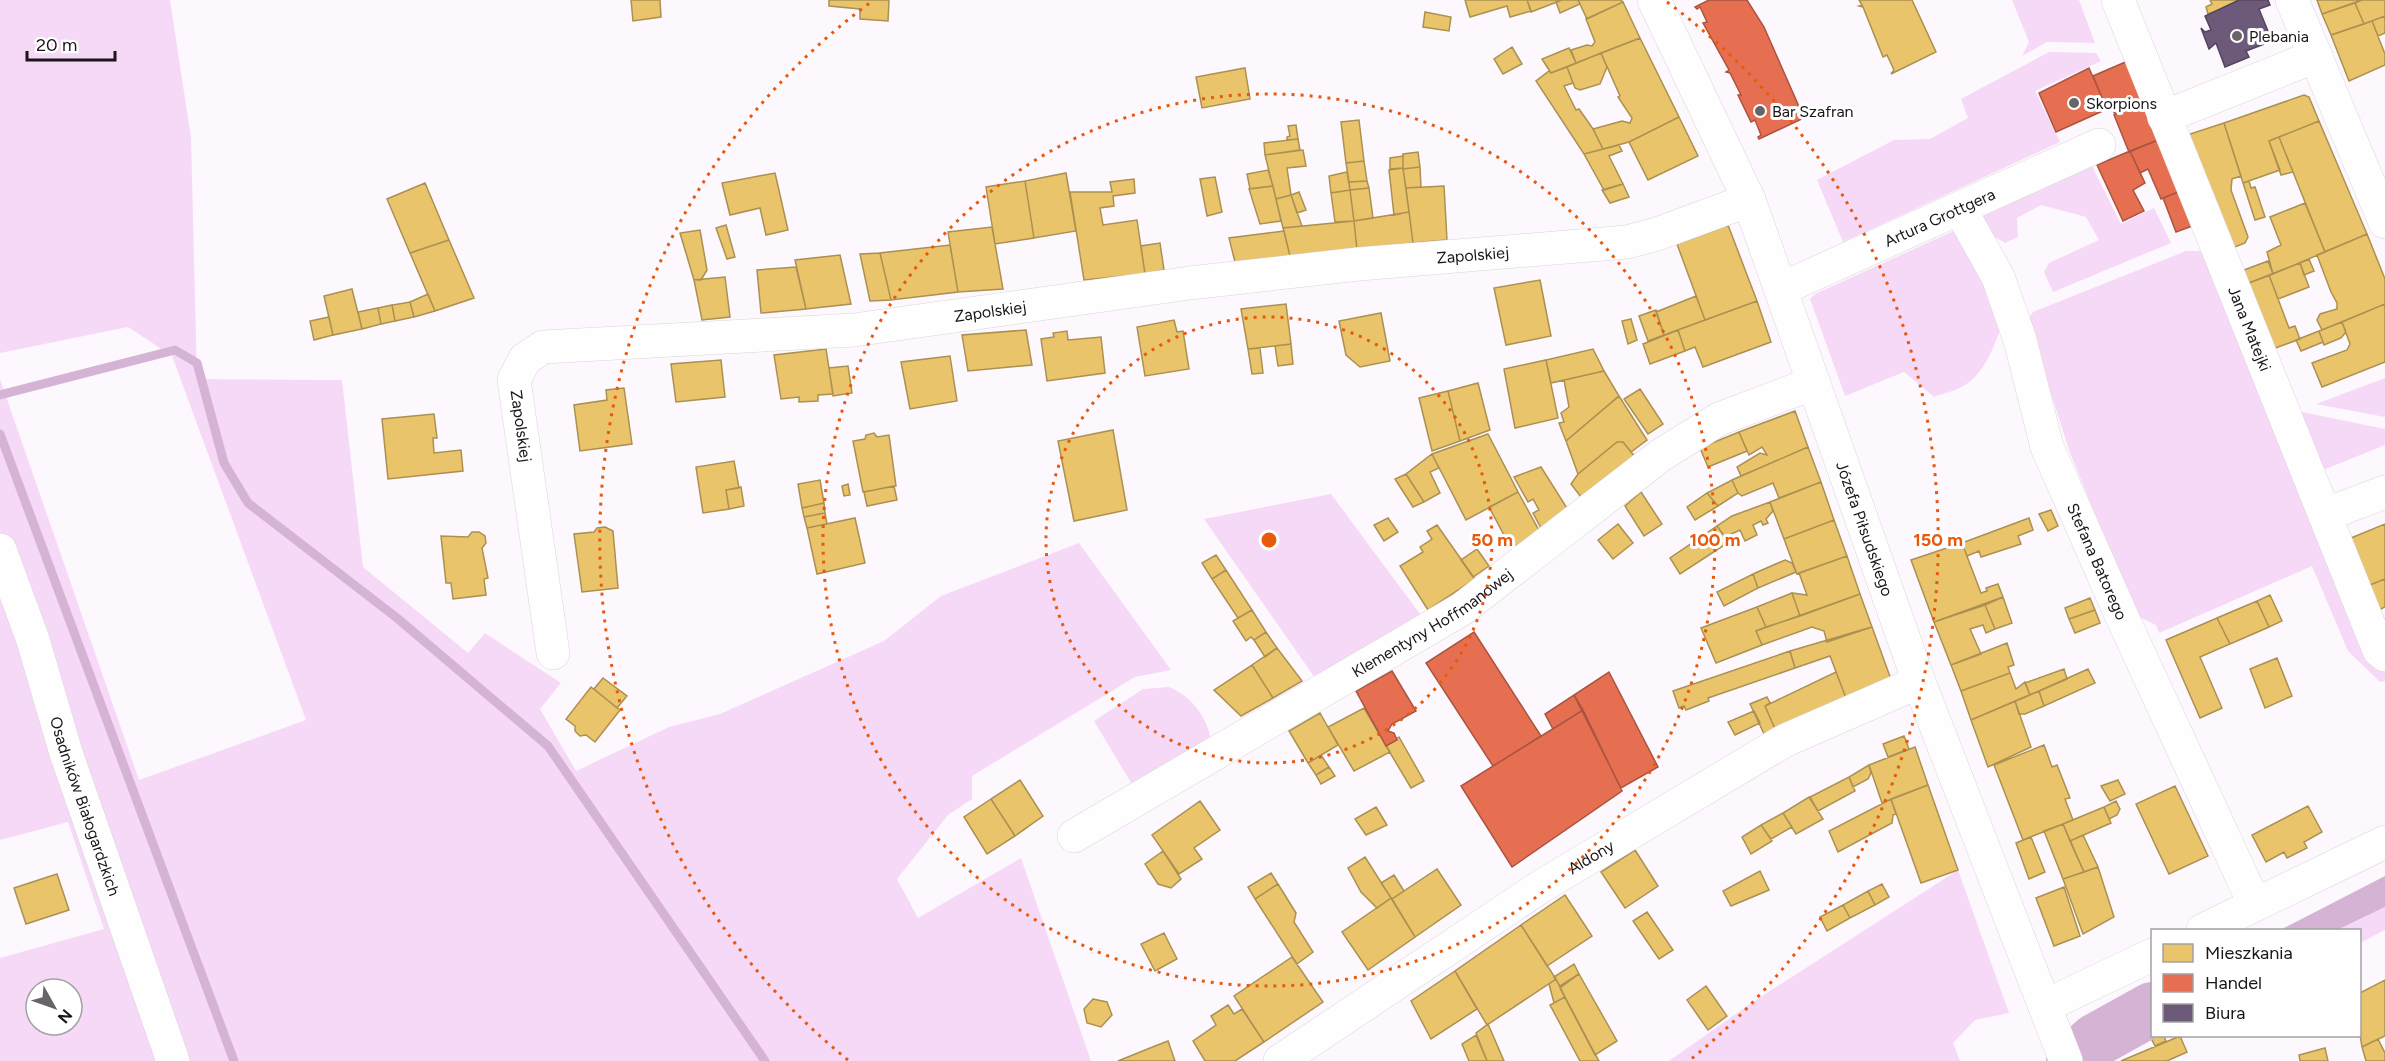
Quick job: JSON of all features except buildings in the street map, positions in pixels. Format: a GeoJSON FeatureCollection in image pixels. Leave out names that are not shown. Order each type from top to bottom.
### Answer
{"type":"FeatureCollection","features":[{"type":"Feature","properties":{"kind":"street","name":"Józefa Piłsudskiego"},"geometry":{"type":"LineString","coordinates":[[1654,0],[1749,200],[1919,682],[2062,1052]]}},
{"type":"Feature","properties":{"kind":"street","name":"Jana Matejki"},"geometry":{"type":"LineString","coordinates":[[2118,0],[2327,514],[2379,650],[2385,655]]}},
{"type":"Feature","properties":{"kind":"street"},"geometry":{"type":"LineString","coordinates":[[2292,0],[2316,56],[2375,167],[2385,222]]}},
{"type":"Feature","properties":{"kind":"street"},"geometry":{"type":"LineString","coordinates":[[2164,117],[2316,56]]}},
{"type":"Feature","properties":{"kind":"street","name":"Artura Grottgera"},"geometry":{"type":"LineString","coordinates":[[1780,289],[2099,145]]}},
{"type":"Feature","properties":{"kind":"street","name":"Zapolskiej"},"geometry":{"type":"LineString","coordinates":[[553,653],[514,380],[525,359],[543,347],[854,330],[1202,282],[1359,264],[1627,242],[1657,234],[1749,200]]}},
{"type":"Feature","properties":{"kind":"street","name":"Stefana Batorego"},"geometry":{"type":"LineString","coordinates":[[1960,209],[1998,277],[2020,340],[2047,447],[2127,630],[2255,905]]}},
{"type":"Feature","properties":{"kind":"street","name":"Klementyny Hoffmanowej"},"geometry":{"type":"LineString","coordinates":[[1074,836],[1462,609],[1661,455],[1719,419],[1814,383]]}},
{"type":"Feature","properties":{"kind":"street"},"geometry":{"type":"LineString","coordinates":[[2327,514],[2385,492]]}},
{"type":"Feature","properties":{"kind":"street","name":"Osadników Białogardzkich"},"geometry":{"type":"LineString","coordinates":[[0,550],[33,640],[66,753],[172,1061]]}},
{"type":"Feature","properties":{"kind":"street","name":"Aldony"},"geometry":{"type":"LineString","coordinates":[[1281,1061],[1540,887],[1784,741],[1919,682]]}},
{"type":"Feature","properties":{"kind":"street"},"geometry":{"type":"LineString","coordinates":[[2205,929],[2385,842]]}},
{"type":"Feature","properties":{"kind":"street"},"geometry":{"type":"LineString","coordinates":[[2045,1006],[2151,955]]}},
{"type":"Feature","properties":{"kind":"shaded area"},"geometry":{"type":"Polygon","coordinates":[[[0,0],[170,0],[191,138],[197,379],[342,380],[363,567],[468,653],[485,633],[561,683],[540,709],[576,771],[669,727],[720,714],[884,641],[941,596],[1079,543],[1171,670],[1135,677],[972,776],[972,799],[948,815],[897,879],[918,918],[1021,858],[1091,1061],[0,1061],[0,958],[104,929],[68,822],[0,840],[0,379],[139,780],[306,720],[172,356],[128,327],[0,353],[0,0]]]}},
{"type":"Feature","properties":{"kind":"shaded area"},"geometry":{"type":"Polygon","coordinates":[[[2012,0],[2079,0],[2095,43],[2047,42],[2022,56],[2029,42],[2012,0]]]}},
{"type":"Feature","properties":{"kind":"shaded area"},"geometry":{"type":"Polygon","coordinates":[[[2049,52],[2096,53],[2101,61],[2035,91],[2060,142],[1843,242],[1817,180],[1894,140],[1930,139],[1968,118],[1961,99],[2049,52]]]}},
{"type":"Feature","properties":{"kind":"shaded area"},"geometry":{"type":"Polygon","coordinates":[[[2092,166],[2121,224],[2154,208],[2171,243],[2053,292],[2044,272],[2049,263],[2099,240],[2086,217],[2041,205],[2017,218],[2018,237],[2005,243],[1981,228],[1976,219],[2092,166]]]}},
{"type":"Feature","properties":{"kind":"shaded area"},"geometry":{"type":"Polygon","coordinates":[[[1958,229],[2005,316],[1995,344],[1979,372],[1965,385],[1934,397],[1904,372],[1845,396],[1810,299],[1815,294],[1958,229]]]}},
{"type":"Feature","properties":{"kind":"shaded area"},"geometry":{"type":"Polygon","coordinates":[[[2186,251],[2200,251],[2209,262],[2385,670],[2385,681],[2380,682],[2348,651],[2312,566],[2159,633],[2156,625],[2137,616],[2070,453],[2028,320],[2033,312],[2186,251]]]}},
{"type":"Feature","properties":{"kind":"shaded area"},"geometry":{"type":"Polygon","coordinates":[[[2385,378],[2385,417],[2316,404],[2385,378]]]}},
{"type":"Feature","properties":{"kind":"shaded area"},"geometry":{"type":"Polygon","coordinates":[[[2302,412],[2385,429],[2385,445],[2323,470],[2299,419],[2302,412]]]}},
{"type":"Feature","properties":{"kind":"shaded area"},"geometry":{"type":"Polygon","coordinates":[[[1331,494],[1420,614],[1315,678],[1204,519],[1331,494]]]}},
{"type":"Feature","properties":{"kind":"shaded area"},"geometry":{"type":"Polygon","coordinates":[[[1169,687],[1184,696],[1197,708],[1206,724],[1211,741],[1136,791],[1094,721],[1143,689],[1169,687]]]}},
{"type":"Feature","properties":{"kind":"shaded area"},"geometry":{"type":"Polygon","coordinates":[[[1958,870],[2009,1013],[1975,1020],[1953,1043],[1960,1061],[1669,1061],[1753,1002],[1958,870]]]}},
{"type":"Feature","properties":{"kind":"shaded area"},"geometry":{"type":"Polygon","coordinates":[[[2385,876],[2385,907],[2339,929],[2282,929],[2385,876]]]}},
{"type":"Feature","properties":{"kind":"shaded area"},"geometry":{"type":"Polygon","coordinates":[[[2385,907],[2385,930],[2361,942],[2361,929],[2339,929],[2385,907]]]}},
{"type":"Feature","properties":{"kind":"shaded area"},"geometry":{"type":"Polygon","coordinates":[[[2151,997],[2151,1024],[2114,1044],[2096,1061],[2087,1030],[2151,997]]]}},
{"type":"Feature","properties":{"kind":"waterway"},"geometry":{"type":"LineString","coordinates":[[0,395],[175,350],[197,363],[224,463],[248,503],[397,618],[548,746],[765,1061]]}},
{"type":"Feature","properties":{"kind":"waterway"},"geometry":{"type":"LineString","coordinates":[[0,434],[234,1061]]}},
{"type":"Feature","properties":{"kind":"waterway"},"geometry":{"type":"LineString","coordinates":[[2073,1061],[2096,1040],[2151,1010]]}},
{"type":"Feature","properties":{"kind":"place","name":"Plebania"},"geometry":{"type":"Point","coordinates":[2237,36]}},
{"type":"Feature","properties":{"kind":"place","name":"Skorpions"},"geometry":{"type":"Point","coordinates":[2074,103]}},
{"type":"Feature","properties":{"kind":"place","name":"Bar Szafran"},"geometry":{"type":"Point","coordinates":[1760,111]}}]}
